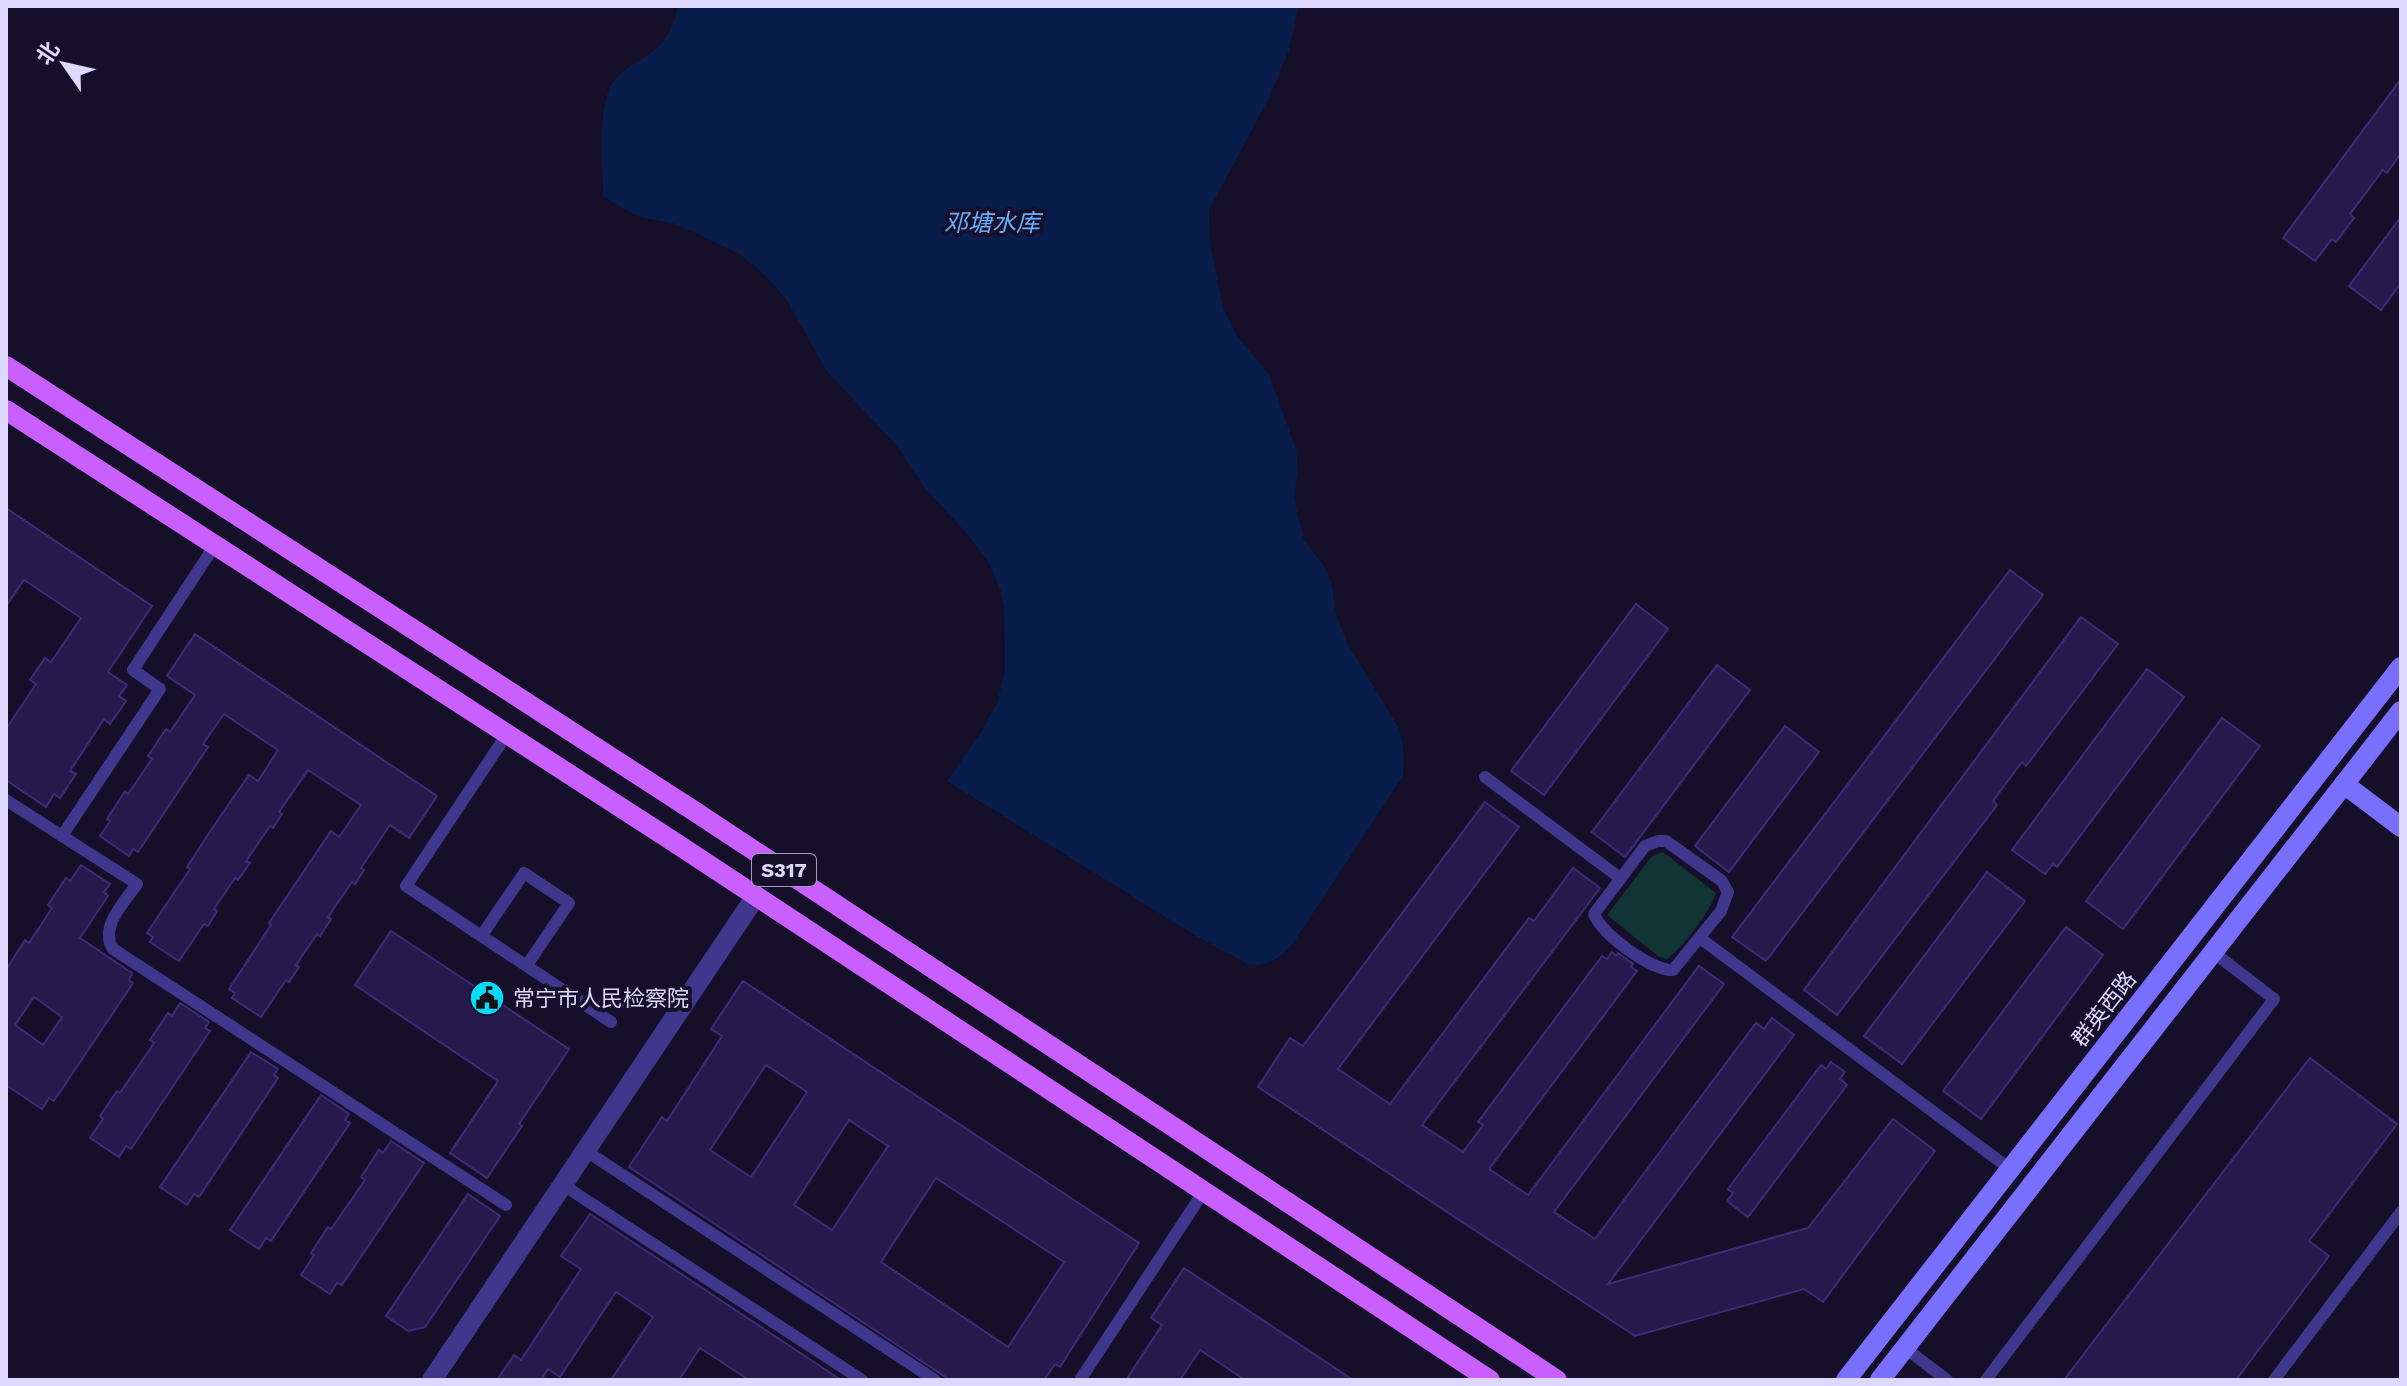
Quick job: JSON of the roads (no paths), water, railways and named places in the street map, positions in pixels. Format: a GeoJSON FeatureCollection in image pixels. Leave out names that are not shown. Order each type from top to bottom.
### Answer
{"type":"FeatureCollection","features":[{"type":"Feature","properties":{"kind":"main road","name":"S317"},"geometry":{"type":"LineString","coordinates":[[6,366],[691,809],[1557,1380]]}},
{"type":"Feature","properties":{"kind":"main road","name":"S317"},"geometry":{"type":"LineString","coordinates":[[6,410],[756,896],[1490,1380]]}},
{"type":"Feature","properties":{"kind":"main road","name":"群英西路"},"geometry":{"type":"LineString","coordinates":[[1846,1380],[2401,667]]}},
{"type":"Feature","properties":{"kind":"main road"},"geometry":{"type":"LineString","coordinates":[[1880,1380],[2401,711]]}},
{"type":"Feature","properties":{"kind":"main road"},"geometry":{"type":"LineString","coordinates":[[2344,784],[2401,827]]}},
{"type":"Feature","properties":{"kind":"street"},"geometry":{"type":"LineString","coordinates":[[432,1380],[756,896]]}},
{"type":"Feature","properties":{"kind":"lane"},"geometry":{"type":"LineString","coordinates":[[62,836],[160,689],[133,670],[215,545]]}},
{"type":"Feature","properties":{"kind":"lane"},"geometry":{"type":"LineString","coordinates":[[507,734],[406,886],[611,1022]]}},
{"type":"Feature","properties":{"kind":"lane"},"geometry":{"type":"LineString","coordinates":[[1485,777],[1620,878]]}},
{"type":"Feature","properties":{"kind":"lane"},"geometry":{"type":"LineString","coordinates":[[6,800],[137,884],[107,933],[107,941],[113,949],[506,1205]]}},
{"type":"Feature","properties":{"kind":"lane"},"geometry":{"type":"LineString","coordinates":[[1666,841],[1722,881],[1728,892],[1726,902],[1673,970],[1653,966],[1598,925],[1594,914],[1620,878],[1645,846],[1666,841]]}},
{"type":"Feature","properties":{"kind":"lane"},"geometry":{"type":"LineString","coordinates":[[482,935],[524,873],[558,895],[569,903],[527,965]]}},
{"type":"Feature","properties":{"kind":"lane"},"geometry":{"type":"LineString","coordinates":[[1700,938],[2010,1169]]}},
{"type":"Feature","properties":{"kind":"lane"},"geometry":{"type":"LineString","coordinates":[[1986,1380],[2274,999],[2213,952]]}},
{"type":"Feature","properties":{"kind":"lane"},"geometry":{"type":"LineString","coordinates":[[586,1151],[935,1380]]}},
{"type":"Feature","properties":{"kind":"lane"},"geometry":{"type":"LineString","coordinates":[[563,1185],[862,1380]]}},
{"type":"Feature","properties":{"kind":"lane"},"geometry":{"type":"LineString","coordinates":[[1080,1380],[1204,1191]]}},
{"type":"Feature","properties":{"kind":"lane"},"geometry":{"type":"LineString","coordinates":[[2274,1380],[2401,1212]]}},
{"type":"Feature","properties":{"kind":"lane"},"geometry":{"type":"LineString","coordinates":[[1905,1348],[1947,1380]]}},
{"type":"Feature","properties":{"kind":"water","name":"邓塘水库"},"geometry":{"type":"Polygon","coordinates":[[[678,6],[1299,6],[1289,50],[1270,96],[1209,210],[1210,243],[1223,307],[1237,336],[1269,374],[1296,449],[1298,466],[1294,498],[1304,540],[1324,566],[1331,581],[1336,613],[1347,643],[1399,728],[1404,764],[1403,776],[1294,942],[1275,960],[1250,965],[1196,936],[947,781],[997,703],[1005,672],[1004,607],[1001,591],[988,561],[924,487],[896,445],[826,370],[786,299],[765,275],[740,254],[676,224],[629,212],[603,196],[602,127],[609,90],[620,74],[663,41],[678,6]]]}},
{"type":"Feature","properties":{"kind":"place","name":"常宁市人民检察院"},"geometry":{"type":"Point","coordinates":[487,998]}}]}
